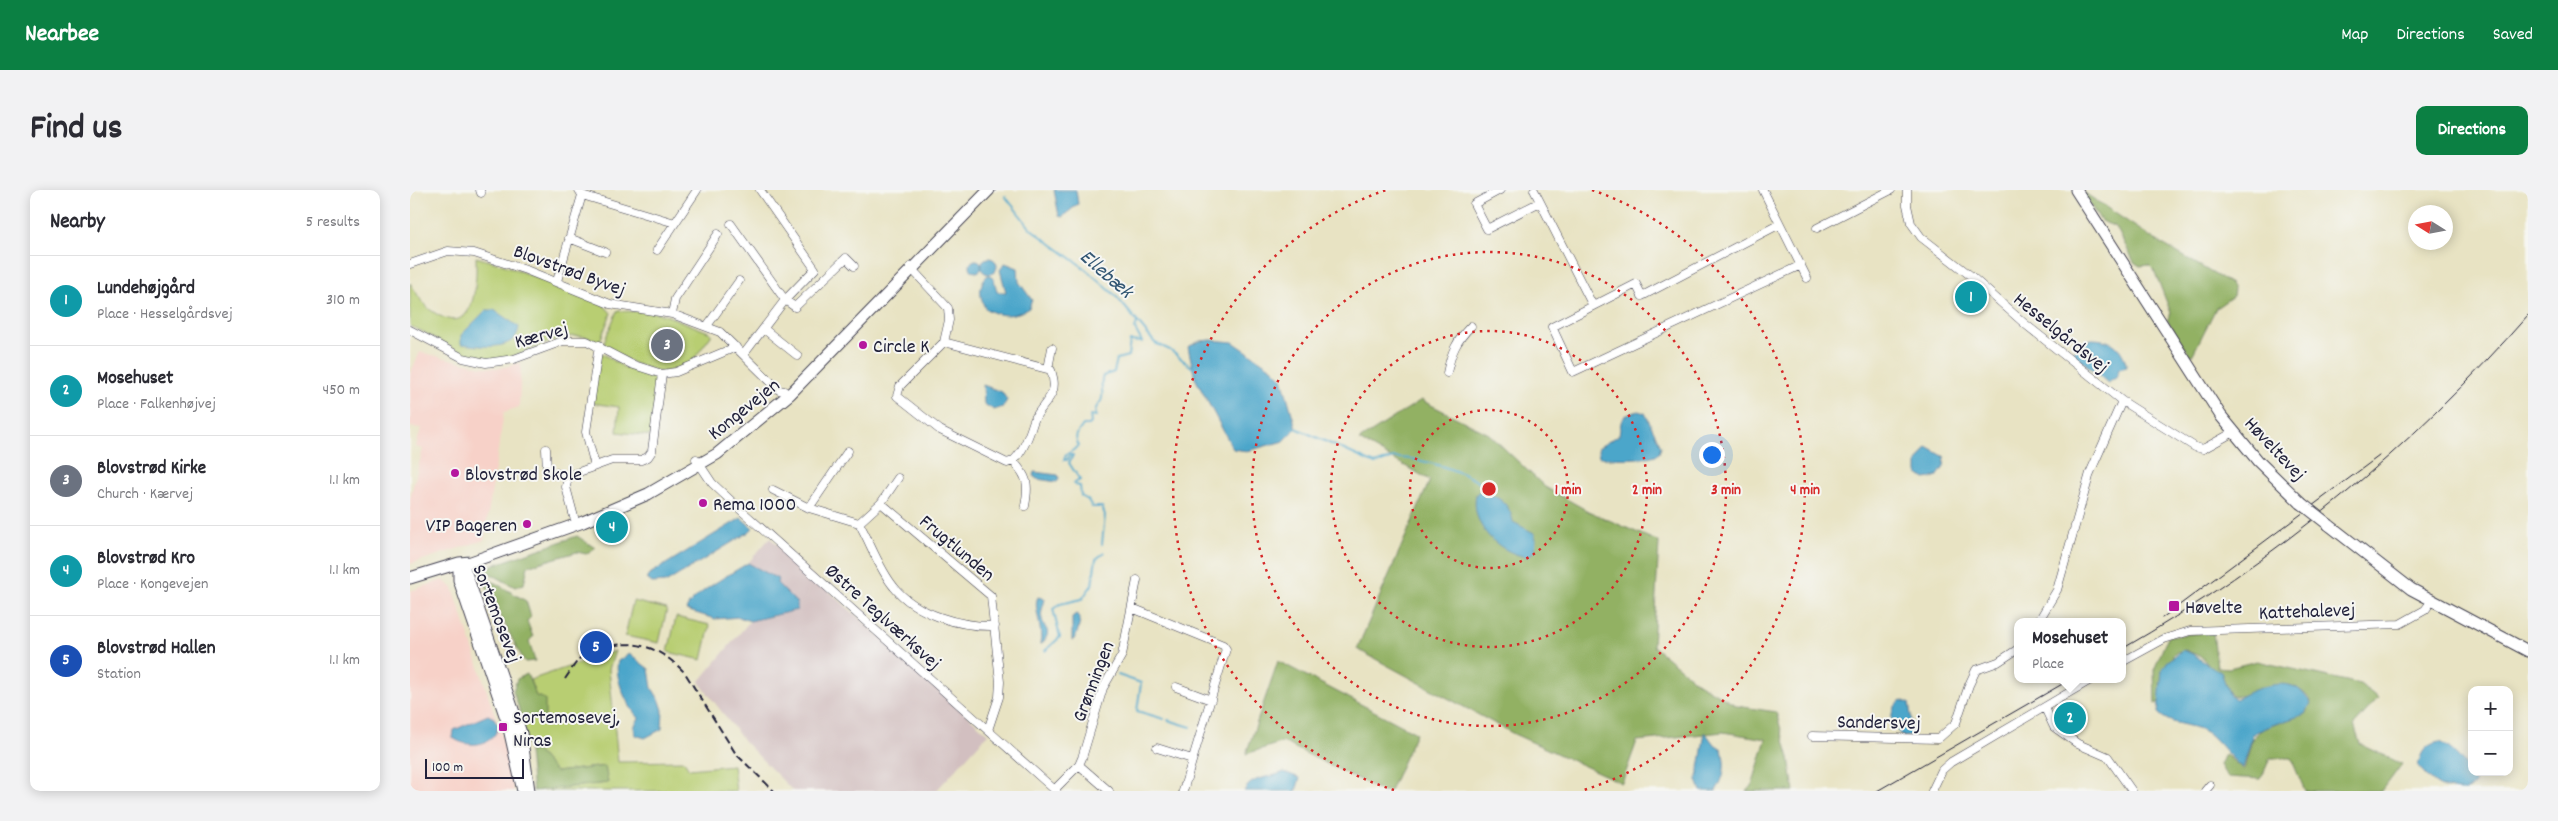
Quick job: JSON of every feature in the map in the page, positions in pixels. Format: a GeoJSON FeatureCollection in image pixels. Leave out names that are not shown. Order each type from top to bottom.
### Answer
{"type":"FeatureCollection","features":[{"type":"Feature","properties":{"kind":"main road","name":"Kongevejen"},"geometry":{"type":"LineString","coordinates":[[410,578],[459,563],[471,562],[583,522],[648,494],[741,437],[790,394],[983,190]]}},
{"type":"Feature","properties":{"kind":"main road","name":"Kongevejen"},"geometry":{"type":"LineString","coordinates":[[459,563],[469,556],[645,488],[698,462],[737,432],[784,391],[989,190]]}},
{"type":"Feature","properties":{"kind":"main road","name":"Høveltevej"},"geometry":{"type":"LineString","coordinates":[[2076,190],[2191,371],[2234,432],[2258,461],[2301,503],[2403,584],[2432,602],[2528,652]]}},
{"type":"Feature","properties":{"kind":"main road","name":"Sortemosevej"},"geometry":{"type":"LineString","coordinates":[[459,563],[459,580],[521,733],[529,791]]}},
{"type":"Feature","properties":{"kind":"main road","name":"Sortemosevej"},"geometry":{"type":"LineString","coordinates":[[498,677],[523,791]]}},
{"type":"Feature","properties":{"kind":"street"},"geometry":{"type":"LineString","coordinates":[[657,250],[697,190]]}},
{"type":"Feature","properties":{"kind":"street"},"geometry":{"type":"LineString","coordinates":[[744,354],[785,300],[814,272],[814,266],[760,190]]}},
{"type":"Feature","properties":{"kind":"street"},"geometry":{"type":"LineString","coordinates":[[1500,190],[1474,204],[1487,229],[1540,202]]}},
{"type":"Feature","properties":{"kind":"street"},"geometry":{"type":"LineString","coordinates":[[1534,190],[1593,306]]}},
{"type":"Feature","properties":{"kind":"street"},"geometry":{"type":"LineString","coordinates":[[1763,190],[1808,278]]}},
{"type":"Feature","properties":{"kind":"street"},"geometry":{"type":"LineString","coordinates":[[1817,228],[1891,190]]}},
{"type":"Feature","properties":{"kind":"street","name":"Hesselgårdsvej"},"geometry":{"type":"LineString","coordinates":[[1907,190],[1907,205],[1912,223],[1921,237],[1971,276],[2025,324],[2122,401],[2195,447],[2204,449],[2234,432]]}},
{"type":"Feature","properties":{"kind":"street"},"geometry":{"type":"LineString","coordinates":[[557,281],[580,193],[674,223]]}},
{"type":"Feature","properties":{"kind":"street"},"geometry":{"type":"LineString","coordinates":[[731,224],[785,300],[793,306],[798,306],[846,258],[854,266]]}},
{"type":"Feature","properties":{"kind":"street"},"geometry":{"type":"LineString","coordinates":[[1780,224],[1642,296],[1636,284],[1552,326],[1573,372],[1801,265]]}},
{"type":"Feature","properties":{"kind":"street"},"geometry":{"type":"LineString","coordinates":[[672,314],[675,300],[718,234]]}},
{"type":"Feature","properties":{"kind":"street"},"geometry":{"type":"LineString","coordinates":[[569,238],[605,252]]}},
{"type":"Feature","properties":{"kind":"street","name":"Blovstrød Byvej"},"geometry":{"type":"LineString","coordinates":[[410,264],[433,254],[462,251],[515,265],[610,304],[672,314],[720,332],[779,390],[784,391]]}},
{"type":"Feature","properties":{"kind":"street"},"geometry":{"type":"LineString","coordinates":[[911,267],[948,308],[949,320],[944,342],[900,386],[898,396],[940,430],[1007,463],[1013,461],[1052,392],[1053,379],[1048,368],[1052,348]]}},
{"type":"Feature","properties":{"kind":"street"},"geometry":{"type":"LineString","coordinates":[[706,326],[739,281]]}},
{"type":"Feature","properties":{"kind":"street"},"geometry":{"type":"LineString","coordinates":[[1447,373],[1451,352],[1460,337],[1471,326]]}},
{"type":"Feature","properties":{"kind":"street"},"geometry":{"type":"LineString","coordinates":[[764,329],[798,356]]}},
{"type":"Feature","properties":{"kind":"street","name":"Kærvej"},"geometry":{"type":"LineString","coordinates":[[410,330],[463,358],[486,363],[514,359],[574,340],[598,345],[631,364],[662,374]]}},
{"type":"Feature","properties":{"kind":"street"},"geometry":{"type":"LineString","coordinates":[[944,342],[1048,368]]}},
{"type":"Feature","properties":{"kind":"street"},"geometry":{"type":"LineString","coordinates":[[595,466],[586,432],[598,345]]}},
{"type":"Feature","properties":{"kind":"street"},"geometry":{"type":"LineString","coordinates":[[546,449],[547,471],[568,476],[612,460],[641,460],[648,457],[652,451],[662,374],[692,366],[736,347]]}},
{"type":"Feature","properties":{"kind":"street"},"geometry":{"type":"LineString","coordinates":[[2040,618],[2056,590],[2090,473],[2122,401]]}},
{"type":"Feature","properties":{"kind":"street"},"geometry":{"type":"LineString","coordinates":[[809,508],[848,451]]}},
{"type":"Feature","properties":{"kind":"street"},"geometry":{"type":"LineString","coordinates":[[1013,461],[1026,476],[1028,493],[1025,506]]}},
{"type":"Feature","properties":{"kind":"street","name":"Østre Teglværksvej"},"geometry":{"type":"LineString","coordinates":[[698,462],[712,483],[743,512],[1056,790]]}},
{"type":"Feature","properties":{"kind":"street"},"geometry":{"type":"LineString","coordinates":[[568,476],[566,487],[574,517]]}},
{"type":"Feature","properties":{"kind":"street"},"geometry":{"type":"LineString","coordinates":[[860,524],[881,503],[898,478]]}},
{"type":"Feature","properties":{"kind":"street"},"geometry":{"type":"LineString","coordinates":[[773,490],[809,508],[860,524],[890,580],[905,598],[942,617],[982,626],[995,626]]}},
{"type":"Feature","properties":{"kind":"street","name":"Frugtlunden"},"geometry":{"type":"LineString","coordinates":[[881,503],[991,596],[1000,682],[999,697],[988,730]]}},
{"type":"Feature","properties":{"kind":"street","name":"Grønningen"},"geometry":{"type":"LineString","coordinates":[[1056,790],[1079,765],[1103,688],[1122,655],[1137,580]]}},
{"type":"Feature","properties":{"kind":"street","name":"Kattehalevej"},"geometry":{"type":"LineString","coordinates":[[2126,660],[2164,639],[2190,631],[2400,624],[2425,610],[2432,602]]}},
{"type":"Feature","properties":{"kind":"street"},"geometry":{"type":"LineString","coordinates":[[1132,608],[1223,645],[1226,653],[1183,791]]}},
{"type":"Feature","properties":{"kind":"street","name":"Sandersvej"},"geometry":{"type":"LineString","coordinates":[[1812,736],[1938,739],[1956,724],[1968,685],[1976,670],[1998,662],[2014,652]]}},
{"type":"Feature","properties":{"kind":"street"},"geometry":{"type":"LineString","coordinates":[[1932,791],[1942,770],[1951,762],[2086,683]]}},
{"type":"Feature","properties":{"kind":"street"},"geometry":{"type":"LineString","coordinates":[[1176,687],[1211,700]]}},
{"type":"Feature","properties":{"kind":"street"},"geometry":{"type":"LineString","coordinates":[[2045,708],[2054,727],[2078,744],[2108,757],[2132,791]]}},
{"type":"Feature","properties":{"kind":"street"},"geometry":{"type":"LineString","coordinates":[[1157,748],[1192,759]]}},
{"type":"Feature","properties":{"kind":"street"},"geometry":{"type":"LineString","coordinates":[[1079,765],[1109,791]]}},
{"type":"Feature","properties":{"kind":"shaded area","name":"Blovstrød Skole"},"geometry":{"type":"Polygon","coordinates":[[[420,352],[482,367],[501,368],[521,363],[519,407],[504,412],[484,540],[410,564],[410,498],[423,449],[416,447],[421,428],[410,427],[410,374],[420,352]]]}},
{"type":"Feature","properties":{"kind":"shaded area"},"geometry":{"type":"Polygon","coordinates":[[[770,538],[988,734],[936,791],[793,791],[744,741],[699,682],[750,621],[775,616],[797,603],[760,569],[748,563],[770,538]]]}},
{"type":"Feature","properties":{"kind":"shaded area"},"geometry":{"type":"Polygon","coordinates":[[[443,580],[453,588],[502,737],[514,791],[410,791],[410,591],[443,580]]]}},
{"type":"Feature","properties":{"kind":"green space"},"geometry":{"type":"Polygon","coordinates":[[[2080,190],[2154,239],[2231,284],[2234,289],[2233,296],[2216,308],[2191,356],[2167,320],[2171,313],[2154,270],[2149,265],[2140,266],[2134,262],[2116,227],[2101,221],[2080,190]]]}},
{"type":"Feature","properties":{"kind":"green space"},"geometry":{"type":"Polygon","coordinates":[[[476,257],[504,265],[602,303],[611,313],[600,341],[581,336],[566,337],[510,358],[486,360],[456,350],[410,326],[410,283],[428,308],[443,317],[455,320],[464,316],[470,308],[473,297],[476,257]]]}},
{"type":"Feature","properties":{"kind":"green space"},"geometry":{"type":"Polygon","coordinates":[[[617,311],[652,312],[668,316],[711,333],[711,336],[691,363],[663,373],[633,363],[606,348],[604,342],[617,311]]]}},
{"type":"Feature","properties":{"kind":"green space"},"geometry":{"type":"Polygon","coordinates":[[[600,352],[625,368],[654,378],[656,389],[651,436],[617,432],[619,407],[591,403],[600,352]]]}},
{"type":"Feature","properties":{"kind":"green space"},"geometry":{"type":"Polygon","coordinates":[[[1421,400],[1489,434],[1545,487],[1588,511],[1659,542],[1653,646],[1698,683],[1737,706],[1776,712],[1789,758],[1794,791],[1747,791],[1752,786],[1766,739],[1723,732],[1637,741],[1622,783],[1514,734],[1357,649],[1430,480],[1359,440],[1421,400]]]}},
{"type":"Feature","properties":{"kind":"green space"},"geometry":{"type":"Polygon","coordinates":[[[577,536],[595,548],[586,554],[577,552],[528,566],[524,584],[515,587],[482,569],[577,536]]]}},
{"type":"Feature","properties":{"kind":"green space"},"geometry":{"type":"Polygon","coordinates":[[[485,577],[526,601],[531,617],[527,621],[533,637],[529,641],[535,661],[525,662],[483,579],[485,577]]]}},
{"type":"Feature","properties":{"kind":"green space"},"geometry":{"type":"Polygon","coordinates":[[[633,601],[667,609],[659,643],[625,636],[633,601]]]}},
{"type":"Feature","properties":{"kind":"green space"},"geometry":{"type":"Polygon","coordinates":[[[676,617],[710,625],[702,660],[668,652],[676,617]]]}},
{"type":"Feature","properties":{"kind":"green space"},"geometry":{"type":"Polygon","coordinates":[[[2213,632],[2217,667],[2229,668],[2257,661],[2360,684],[2378,698],[2354,725],[2360,744],[2402,764],[2382,791],[2305,791],[2291,758],[2270,758],[2261,779],[2227,777],[2220,765],[2225,754],[2244,770],[2252,739],[2262,729],[2307,713],[2311,701],[2302,691],[2292,686],[2283,685],[2232,696],[2202,657],[2185,650],[2174,653],[2160,683],[2163,701],[2155,704],[2154,670],[2168,636],[2213,632]]]}},
{"type":"Feature","properties":{"kind":"green space"},"geometry":{"type":"Polygon","coordinates":[[[615,651],[609,669],[618,762],[684,761],[689,769],[733,765],[736,791],[549,791],[549,789],[608,783],[604,766],[556,772],[536,750],[529,752],[522,718],[544,719],[530,680],[615,651]]]}},
{"type":"Feature","properties":{"kind":"green space"},"geometry":{"type":"Polygon","coordinates":[[[1278,661],[1416,733],[1390,791],[1382,791],[1283,742],[1246,754],[1278,661]]]}},
{"type":"Feature","properties":{"kind":"green space"},"geometry":{"type":"Polygon","coordinates":[[[527,674],[536,696],[545,699],[545,719],[522,718],[513,691],[517,679],[527,674]]]}},
{"type":"Feature","properties":{"kind":"green space"},"geometry":{"type":"Polygon","coordinates":[[[536,750],[556,772],[605,766],[608,783],[533,791],[529,752],[536,750]]]}},
{"type":"Feature","properties":{"kind":"water"},"geometry":{"type":"Polygon","coordinates":[[[1054,190],[1076,190],[1078,204],[1062,217],[1059,216],[1054,190]]]}},
{"type":"Feature","properties":{"kind":"water"},"geometry":{"type":"Polygon","coordinates":[[[989,258],[995,260],[997,266],[995,272],[989,274],[983,272],[981,266],[983,260],[989,258]]]}},
{"type":"Feature","properties":{"kind":"water"},"geometry":{"type":"Polygon","coordinates":[[[974,260],[978,260],[982,266],[978,272],[974,272],[970,268],[970,264],[974,260]]]}},
{"type":"Feature","properties":{"kind":"water"},"geometry":{"type":"Polygon","coordinates":[[[1005,263],[1018,268],[1019,282],[1032,300],[1029,308],[1018,313],[1002,315],[986,309],[981,296],[981,287],[982,282],[988,275],[994,279],[997,292],[1006,292],[1000,270],[1005,263]]]}},
{"type":"Feature","properties":{"kind":"water"},"geometry":{"type":"Polygon","coordinates":[[[486,310],[494,310],[519,327],[516,335],[511,341],[496,346],[461,344],[461,335],[486,310]]]}},
{"type":"Feature","properties":{"kind":"water"},"geometry":{"type":"Polygon","coordinates":[[[2091,339],[2105,340],[2115,345],[2125,360],[2127,367],[2119,369],[2117,377],[2108,383],[2076,356],[2073,351],[2091,339]]]}},
{"type":"Feature","properties":{"kind":"water"},"geometry":{"type":"Polygon","coordinates":[[[1200,341],[1233,342],[1273,369],[1282,378],[1296,428],[1284,441],[1247,451],[1233,449],[1195,378],[1188,347],[1200,341]]]}},
{"type":"Feature","properties":{"kind":"water"},"geometry":{"type":"Polygon","coordinates":[[[983,385],[1002,392],[1007,400],[1003,407],[994,410],[984,404],[983,385]]]}},
{"type":"Feature","properties":{"kind":"water"},"geometry":{"type":"Polygon","coordinates":[[[1638,411],[1645,413],[1661,446],[1659,453],[1640,458],[1599,457],[1598,448],[1619,435],[1622,419],[1638,411]]]}},
{"type":"Feature","properties":{"kind":"water"},"geometry":{"type":"Polygon","coordinates":[[[1927,447],[1945,457],[1944,467],[1937,477],[1925,479],[1917,473],[1917,462],[1927,447]]]}},
{"type":"Feature","properties":{"kind":"water"},"geometry":{"type":"Polygon","coordinates":[[[1034,472],[1058,475],[1059,479],[1057,482],[1037,479],[1033,476],[1034,472]]]}},
{"type":"Feature","properties":{"kind":"water"},"geometry":{"type":"Polygon","coordinates":[[[1480,491],[1502,501],[1509,510],[1513,522],[1534,533],[1536,539],[1535,551],[1527,557],[1516,554],[1496,543],[1488,535],[1477,516],[1475,505],[1476,494],[1480,491]]]}},
{"type":"Feature","properties":{"kind":"water"},"geometry":{"type":"Polygon","coordinates":[[[741,518],[753,528],[749,532],[667,582],[652,583],[647,579],[648,575],[741,518]]]}},
{"type":"Feature","properties":{"kind":"water"},"geometry":{"type":"Polygon","coordinates":[[[748,563],[778,579],[777,583],[797,603],[797,610],[750,621],[739,617],[715,619],[686,610],[689,604],[704,591],[748,563]]]}},
{"type":"Feature","properties":{"kind":"water"},"geometry":{"type":"Polygon","coordinates":[[[1038,597],[1045,599],[1042,616],[1048,633],[1042,644],[1040,644],[1041,631],[1036,606],[1038,597]]]}},
{"type":"Feature","properties":{"kind":"water"},"geometry":{"type":"Polygon","coordinates":[[[1076,614],[1080,617],[1077,634],[1072,641],[1072,617],[1076,614]]]}},
{"type":"Feature","properties":{"kind":"water"},"geometry":{"type":"Polygon","coordinates":[[[2182,650],[2193,654],[2221,672],[2230,696],[2236,699],[2266,686],[2282,684],[2297,688],[2311,703],[2305,714],[2272,725],[2253,734],[2243,768],[2208,733],[2198,728],[2168,720],[2158,713],[2162,670],[2167,662],[2182,650]]]}},
{"type":"Feature","properties":{"kind":"water"},"geometry":{"type":"Polygon","coordinates":[[[629,654],[649,669],[652,688],[663,710],[662,729],[645,738],[635,735],[634,727],[639,718],[634,713],[622,691],[618,675],[618,661],[629,654]]]}},
{"type":"Feature","properties":{"kind":"water"},"geometry":{"type":"Polygon","coordinates":[[[1901,700],[1909,703],[1914,736],[1903,737],[1893,723],[1892,714],[1901,700]]]}},
{"type":"Feature","properties":{"kind":"water"},"geometry":{"type":"Polygon","coordinates":[[[488,715],[494,718],[498,725],[496,732],[487,741],[480,744],[466,744],[453,738],[454,730],[488,715]]]}},
{"type":"Feature","properties":{"kind":"water"},"geometry":{"type":"Polygon","coordinates":[[[1705,732],[1713,743],[1722,749],[1723,776],[1716,791],[1701,791],[1697,780],[1705,732]]]}},
{"type":"Feature","properties":{"kind":"water"},"geometry":{"type":"Polygon","coordinates":[[[2439,742],[2456,754],[2468,769],[2468,776],[2472,776],[2475,784],[2466,791],[2457,791],[2444,788],[2428,778],[2418,766],[2424,750],[2430,745],[2439,742]]]}},
{"type":"Feature","properties":{"kind":"water"},"geometry":{"type":"Polygon","coordinates":[[[1284,772],[1300,778],[1296,791],[1244,791],[1252,782],[1284,772]]]}},
{"type":"Feature","properties":{"kind":"waterway","name":"Ellebæk"},"geometry":{"type":"LineString","coordinates":[[1005,196],[1031,229],[1083,267],[1115,295],[1155,343],[1170,350],[1193,368]]}},
{"type":"Feature","properties":{"kind":"waterway"},"geometry":{"type":"LineString","coordinates":[[1102,544],[1105,515],[1102,507],[1092,507],[1088,500],[1081,496],[1080,486],[1074,483],[1080,480],[1069,463],[1073,455],[1064,460],[1066,455],[1079,446],[1076,440],[1077,435],[1083,425],[1091,423],[1090,415],[1096,416],[1096,409],[1102,398],[1103,376],[1114,372],[1117,359],[1128,356],[1130,341],[1142,342],[1135,329],[1137,322]]}},
{"type":"Feature","properties":{"kind":"waterway","name":"Ellebæk"},"geometry":{"type":"LineString","coordinates":[[1296,428],[1375,464],[1395,458],[1418,460],[1454,470],[1482,485],[1480,491]]}},
{"type":"Feature","properties":{"kind":"waterway"},"geometry":{"type":"LineString","coordinates":[[1045,651],[1060,637],[1053,609],[1060,604],[1082,599],[1092,585],[1096,559],[1104,553]]}},
{"type":"Feature","properties":{"kind":"waterway"},"geometry":{"type":"LineString","coordinates":[[1118,675],[1141,683],[1137,711],[1164,719]]}},
{"type":"Feature","properties":{"kind":"waterway"},"geometry":{"type":"LineString","coordinates":[[1168,720],[1191,727]]}},
{"type":"Feature","properties":{"kind":"tram line"},"geometry":{"type":"LineString","coordinates":[[2126,647],[2179,615],[2234,578],[2339,499],[2437,411],[2484,364],[2528,315]]}},
{"type":"Feature","properties":{"kind":"tram line"},"geometry":{"type":"LineString","coordinates":[[2162,618],[2379,456]]}},
{"type":"Feature","properties":{"kind":"tram line"},"geometry":{"type":"LineString","coordinates":[[1877,791],[2064,683]]}},
{"type":"Feature","properties":{"kind":"railway"},"geometry":{"type":"LineString","coordinates":[[565,679],[581,657],[588,652],[626,644],[647,647],[657,651],[676,664],[685,673],[736,754],[774,791]]}},
{"type":"Feature","properties":{"kind":"place","name":"Lundehøjgård"},"geometry":{"type":"Point","coordinates":[1971,297]}},
{"type":"Feature","properties":{"kind":"place","name":"Blovstrød Kirke"},"geometry":{"type":"Point","coordinates":[667,345]}},
{"type":"Feature","properties":{"kind":"place","name":"Circle K"},"geometry":{"type":"Point","coordinates":[863,345]}},
{"type":"Feature","properties":{"kind":"place","name":"Blovstrød Skole"},"geometry":{"type":"Point","coordinates":[455,473]}},
{"type":"Feature","properties":{"kind":"place","name":"Rema 1000"},"geometry":{"type":"Point","coordinates":[703,503]}},
{"type":"Feature","properties":{"kind":"place","name":"VIP Bageren"},"geometry":{"type":"Point","coordinates":[527,524]}},
{"type":"Feature","properties":{"kind":"place","name":"Blovstrød Kro"},"geometry":{"type":"Point","coordinates":[612,527]}},
{"type":"Feature","properties":{"kind":"place","name":"Høvelte"},"geometry":{"type":"Point","coordinates":[2174,606]}},
{"type":"Feature","properties":{"kind":"place","name":"Blovstrød Hallen"},"geometry":{"type":"Point","coordinates":[596,647]}},
{"type":"Feature","properties":{"kind":"place","name":"Mosehuset"},"geometry":{"type":"Point","coordinates":[2070,718]}},
{"type":"Feature","properties":{"kind":"place","name":"Sortemosevej, Niras"},"geometry":{"type":"Point","coordinates":[503,727]}}]}
